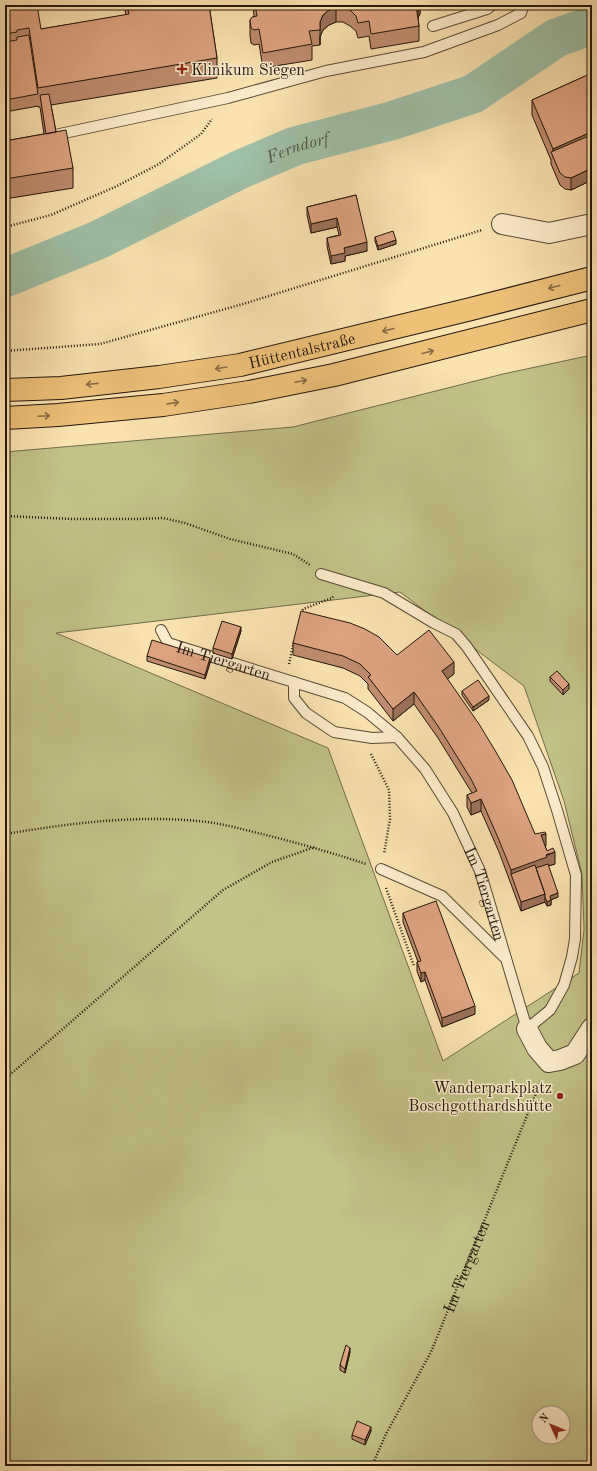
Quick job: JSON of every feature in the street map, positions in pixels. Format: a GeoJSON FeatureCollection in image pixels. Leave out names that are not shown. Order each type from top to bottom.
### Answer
{"type":"FeatureCollection","features":[{"type":"Feature","properties":{"kind":"highway","name":"Hüttentalstraße"},"geometry":{"type":"LineString","coordinates":[[5,390],[61,388],[240,365],[452,314],[592,278]]}},
{"type":"Feature","properties":{"kind":"highway","name":"Hüttentalstraße"},"geometry":{"type":"LineString","coordinates":[[5,418],[58,415],[163,405],[249,392],[334,375],[592,310]]}},
{"type":"Feature","properties":{"kind":"street"},"geometry":{"type":"LineString","coordinates":[[502,224],[549,233],[592,224]]}},
{"type":"Feature","properties":{"kind":"street"},"geometry":{"type":"LineString","coordinates":[[549,1062],[560,1060],[575,1054],[592,1028]]}},
{"type":"Feature","properties":{"kind":"street","name":"Im Tiergarten"},"geometry":{"type":"LineString","coordinates":[[527,1029],[537,1048],[549,1062]]}},
{"type":"Feature","properties":{"kind":"lane"},"geometry":{"type":"LineString","coordinates":[[433,26],[487,9],[492,5]]}},
{"type":"Feature","properties":{"kind":"lane"},"geometry":{"type":"LineString","coordinates":[[55,135],[228,98],[326,71],[424,52],[498,25],[521,13],[524,5]]}},
{"type":"Feature","properties":{"kind":"lane"},"geometry":{"type":"LineString","coordinates":[[321,574],[384,593],[434,624],[456,634],[467,647],[528,736],[543,767],[576,875],[575,939],[572,957],[564,985],[550,1010],[527,1029]]}},
{"type":"Feature","properties":{"kind":"lane","name":"Im Tiergarten"},"geometry":{"type":"LineString","coordinates":[[161,630],[168,644],[345,698],[367,712],[397,737],[425,769],[453,813],[480,871],[527,1029]]}},
{"type":"Feature","properties":{"kind":"lane"},"geometry":{"type":"LineString","coordinates":[[294,682],[294,698],[306,713],[334,732],[372,738],[397,737]]}},
{"type":"Feature","properties":{"kind":"lane"},"geometry":{"type":"LineString","coordinates":[[381,869],[442,896],[506,958]]}},
{"type":"Feature","properties":{"kind":"path"},"geometry":{"type":"LineString","coordinates":[[5,227],[51,215],[117,186],[159,164],[201,134],[228,98]]}},
{"type":"Feature","properties":{"kind":"path"},"geometry":{"type":"LineString","coordinates":[[5,352],[100,344],[243,304],[502,224]]}},
{"type":"Feature","properties":{"kind":"path"},"geometry":{"type":"LineString","coordinates":[[5,516],[72,519],[163,518],[185,523],[230,540],[292,554],[307,562],[321,574]]}},
{"type":"Feature","properties":{"kind":"path"},"geometry":{"type":"LineString","coordinates":[[300,618],[304,609],[332,598],[342,580]]}},
{"type":"Feature","properties":{"kind":"path"},"geometry":{"type":"LineString","coordinates":[[290,656],[294,641]]}},
{"type":"Feature","properties":{"kind":"path"},"geometry":{"type":"LineString","coordinates":[[5,834],[60,825],[137,819],[180,819],[210,822],[315,847],[381,869]]}},
{"type":"Feature","properties":{"kind":"path"},"geometry":{"type":"LineString","coordinates":[[5,1079],[223,890],[272,862],[315,847]]}},
{"type":"Feature","properties":{"kind":"path","name":"Im Tiergarten"},"geometry":{"type":"LineString","coordinates":[[372,1466],[386,1434],[431,1352],[549,1062]]}},
{"type":"Feature","properties":{"kind":"green space"},"geometry":{"type":"Polygon","coordinates":[[[592,355],[592,1466],[5,1466],[5,452],[293,427],[503,374],[592,355]],[[400,592],[56,633],[328,748],[443,1061],[579,973],[584,929],[582,874],[564,801],[524,686],[400,592]]]}},
{"type":"Feature","properties":{"kind":"building"},"geometry":{"type":"Polygon","coordinates":[[[5,5],[37,5],[41,29],[129,14],[127,5],[209,5],[217,58],[38,88],[29,28],[5,34],[5,5]]]}},
{"type":"Feature","properties":{"kind":"building"},"geometry":{"type":"Polygon","coordinates":[[[255,5],[416,5],[419,26],[371,34],[369,21],[358,23],[356,16],[350,10],[343,7],[336,7],[323,15],[320,22],[320,30],[309,31],[312,44],[263,53],[259,29],[254,30],[251,28],[250,20],[252,17],[257,16],[255,5]]]}},
{"type":"Feature","properties":{"kind":"building"},"geometry":{"type":"Polygon","coordinates":[[[29,35],[38,94],[5,100],[5,42],[17,40],[17,37],[29,35]]]}},
{"type":"Feature","properties":{"kind":"building"},"geometry":{"type":"Polygon","coordinates":[[[592,73],[592,134],[591,132],[553,149],[532,100],[592,73]]]}},
{"type":"Feature","properties":{"kind":"building"},"geometry":{"type":"Polygon","coordinates":[[[49,94],[56,132],[46,134],[40,95],[49,94]]]}},
{"type":"Feature","properties":{"kind":"building"},"geometry":{"type":"Polygon","coordinates":[[[66,130],[73,168],[5,179],[5,141],[66,130]]]}},
{"type":"Feature","properties":{"kind":"building"},"geometry":{"type":"Polygon","coordinates":[[[591,135],[592,168],[571,178],[565,177],[560,173],[551,152],[591,135]]]}},
{"type":"Feature","properties":{"kind":"building"},"geometry":{"type":"Polygon","coordinates":[[[356,195],[367,242],[344,248],[345,253],[331,256],[327,238],[341,235],[337,218],[311,224],[307,207],[356,195]]]}},
{"type":"Feature","properties":{"kind":"building"},"geometry":{"type":"Polygon","coordinates":[[[393,231],[396,240],[378,246],[375,237],[393,231]]]}},
{"type":"Feature","properties":{"kind":"building"},"geometry":{"type":"Polygon","coordinates":[[[301,611],[350,623],[365,629],[379,637],[397,655],[429,630],[454,662],[442,671],[479,724],[512,780],[535,834],[545,832],[546,834],[541,835],[547,851],[553,848],[555,852],[546,855],[547,857],[511,870],[481,799],[471,803],[467,795],[477,791],[471,779],[438,726],[414,692],[393,709],[368,677],[371,675],[360,664],[343,656],[293,643],[301,611]]]}},
{"type":"Feature","properties":{"kind":"building"},"geometry":{"type":"Polygon","coordinates":[[[222,621],[241,627],[232,654],[213,648],[222,621]]]}},
{"type":"Feature","properties":{"kind":"building"},"geometry":{"type":"Polygon","coordinates":[[[152,640],[210,658],[205,675],[147,656],[152,640]]]}},
{"type":"Feature","properties":{"kind":"building"},"geometry":{"type":"Polygon","coordinates":[[[557,671],[569,684],[563,690],[550,677],[557,671]]]}},
{"type":"Feature","properties":{"kind":"building"},"geometry":{"type":"Polygon","coordinates":[[[478,680],[489,696],[473,707],[462,691],[478,680]]]}},
{"type":"Feature","properties":{"kind":"building"},"geometry":{"type":"Polygon","coordinates":[[[548,864],[558,893],[550,896],[551,900],[547,902],[536,868],[548,864]]]}},
{"type":"Feature","properties":{"kind":"building"},"geometry":{"type":"Polygon","coordinates":[[[535,865],[545,894],[521,902],[511,874],[535,865]]]}},
{"type":"Feature","properties":{"kind":"building"},"geometry":{"type":"Polygon","coordinates":[[[436,901],[475,1006],[442,1018],[425,972],[421,973],[417,962],[421,961],[403,913],[436,901]]]}},
{"type":"Feature","properties":{"kind":"building"},"geometry":{"type":"Polygon","coordinates":[[[346,1345],[350,1348],[345,1369],[340,1365],[346,1345]]]}},
{"type":"Feature","properties":{"kind":"building"},"geometry":{"type":"Polygon","coordinates":[[[357,1421],[371,1427],[365,1440],[352,1435],[357,1421]]]}},
{"type":"Feature","properties":{"kind":"waterway","name":"Ferndorf"},"geometry":{"type":"LineString","coordinates":[[5,278],[98,240],[241,169],[295,146],[391,121],[473,94],[556,38],[592,25]]}},
{"type":"Feature","properties":{"kind":"place","name":"Klinikum Siegen"},"geometry":{"type":"Point","coordinates":[182,69]}},
{"type":"Feature","properties":{"kind":"place","name":"Wanderparkplatz Boschgotthardshütte"},"geometry":{"type":"Point","coordinates":[560,1096]}}]}
